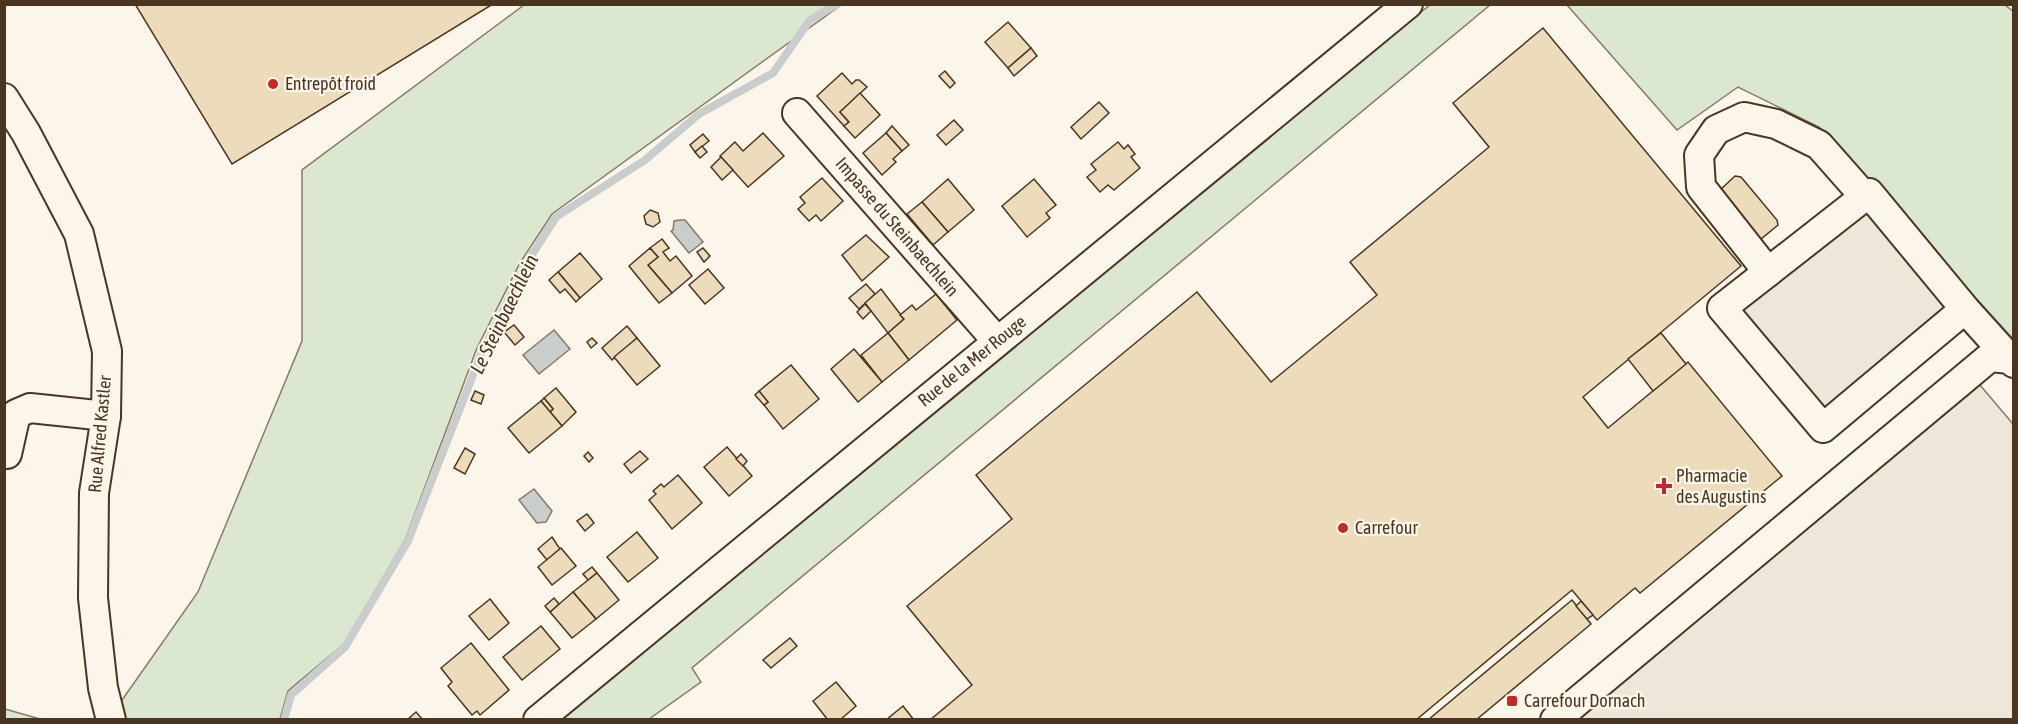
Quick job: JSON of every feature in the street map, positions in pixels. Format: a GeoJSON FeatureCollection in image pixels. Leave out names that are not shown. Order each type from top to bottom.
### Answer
{"type":"FeatureCollection","features":[{"type":"Feature","properties":{"kind":"street","name":"Rue de la Mer Rouge"},"geometry":{"type":"LineString","coordinates":[[538,720],[1408,4]]}},
{"type":"Feature","properties":{"kind":"street","name":"Rue Alfred Kastler"},"geometry":{"type":"LineString","coordinates":[[4,98],[26,133],[79,234],[107,351],[106,416],[94,493],[93,598],[103,688],[111,720]]}},
{"type":"Feature","properties":{"kind":"street","name":"Impasse du Steinbaechlein"},"geometry":{"type":"LineString","coordinates":[[797,112],[997,341]]}},
{"type":"Feature","properties":{"kind":"street"},"geometry":{"type":"LineString","coordinates":[[1768,272],[1701,188],[1699,155],[1716,130],[1744,117],[1776,124],[1819,145],[1864,196]]}},
{"type":"Feature","properties":{"kind":"street"},"geometry":{"type":"LineString","coordinates":[[1965,309],[1823,428],[1722,308],[1869,193],[1965,309],[2012,361]]}},
{"type":"Feature","properties":{"kind":"street"},"geometry":{"type":"LineString","coordinates":[[1555,720],[1990,357],[2012,361]]}},
{"type":"Feature","properties":{"kind":"street"},"geometry":{"type":"LineString","coordinates":[[4,454],[7,454],[16,414],[30,408],[106,416]]}},
{"type":"Feature","properties":{"kind":"green space"},"geometry":{"type":"Polygon","coordinates":[[[524,5],[841,5],[552,214],[520,263],[477,348],[405,540],[345,643],[288,691],[280,719],[108,720],[198,592],[302,341],[302,170],[524,5]]]}},
{"type":"Feature","properties":{"kind":"green space"},"geometry":{"type":"Polygon","coordinates":[[[1430,5],[1490,5],[692,668],[701,682],[649,719],[554,720],[1196,191],[1430,5]]]}},
{"type":"Feature","properties":{"kind":"green space"},"geometry":{"type":"Polygon","coordinates":[[[1567,5],[2005,5],[2014,12],[2013,339],[1819,127],[1738,87],[1677,130],[1567,5]]]}},
{"type":"Feature","properties":{"kind":"green space"},"geometry":{"type":"Polygon","coordinates":[[[5,709],[40,719],[5,719],[5,709]]]}},
{"type":"Feature","properties":{"kind":"shaded area"},"geometry":{"type":"Polygon","coordinates":[[[1869,193],[1965,309],[1823,428],[1722,308],[1869,193]]]}},
{"type":"Feature","properties":{"kind":"shaded area"},"geometry":{"type":"Polygon","coordinates":[[[685,220],[703,242],[689,253],[671,231],[674,221],[685,220]]]}},
{"type":"Feature","properties":{"kind":"shaded area"},"geometry":{"type":"Polygon","coordinates":[[[554,330],[570,349],[539,374],[523,355],[554,330]]]}},
{"type":"Feature","properties":{"kind":"shaded area"},"geometry":{"type":"Polygon","coordinates":[[[1980,385],[2013,424],[2013,719],[1576,720],[1980,385]]]}},
{"type":"Feature","properties":{"kind":"shaded area"},"geometry":{"type":"Polygon","coordinates":[[[534,489],[552,511],[546,522],[537,523],[519,500],[534,489]]]}},
{"type":"Feature","properties":{"kind":"building","name":"Entrepôt froid"},"geometry":{"type":"Polygon","coordinates":[[[135,4],[493,4],[232,164],[135,4]]]}},
{"type":"Feature","properties":{"kind":"building"},"geometry":{"type":"Polygon","coordinates":[[[1008,22],[1031,48],[1008,68],[985,42],[1008,22]]]}},
{"type":"Feature","properties":{"kind":"building"},"geometry":{"type":"Polygon","coordinates":[[[1543,28],[1741,266],[1583,397],[1608,428],[1688,362],[1782,476],[1640,593],[1635,588],[1597,620],[1572,590],[1416,720],[930,720],[972,685],[907,606],[1012,519],[976,475],[1197,292],[1271,382],[1377,295],[1350,262],[1489,147],[1453,103],[1543,28]]]}},
{"type":"Feature","properties":{"kind":"building"},"geometry":{"type":"Polygon","coordinates":[[[1031,48],[1037,56],[1014,76],[1008,68],[1031,48]]]}},
{"type":"Feature","properties":{"kind":"building"},"geometry":{"type":"Polygon","coordinates":[[[945,71],[955,83],[950,88],[939,76],[945,71]]]}},
{"type":"Feature","properties":{"kind":"building"},"geometry":{"type":"Polygon","coordinates":[[[842,73],[852,84],[859,80],[867,87],[840,112],[849,122],[844,126],[817,96],[842,73]]]}},
{"type":"Feature","properties":{"kind":"building"},"geometry":{"type":"Polygon","coordinates":[[[860,93],[880,115],[855,138],[844,126],[849,122],[840,112],[860,93]]]}},
{"type":"Feature","properties":{"kind":"building"},"geometry":{"type":"Polygon","coordinates":[[[1099,102],[1109,113],[1081,139],[1071,127],[1099,102]]]}},
{"type":"Feature","properties":{"kind":"building"},"geometry":{"type":"Polygon","coordinates":[[[954,120],[963,130],[946,145],[937,135],[954,120]]]}},
{"type":"Feature","properties":{"kind":"building"},"geometry":{"type":"Polygon","coordinates":[[[892,126],[909,145],[902,151],[886,133],[892,126]]]}},
{"type":"Feature","properties":{"kind":"building"},"geometry":{"type":"Polygon","coordinates":[[[763,133],[784,156],[748,187],[720,156],[735,142],[743,151],[763,133]]]}},
{"type":"Feature","properties":{"kind":"building"},"geometry":{"type":"Polygon","coordinates":[[[886,133],[902,151],[893,159],[896,162],[882,175],[863,153],[886,133]]]}},
{"type":"Feature","properties":{"kind":"building"},"geometry":{"type":"Polygon","coordinates":[[[703,134],[709,141],[695,152],[690,145],[703,134]]]}},
{"type":"Feature","properties":{"kind":"building"},"geometry":{"type":"Polygon","coordinates":[[[1118,142],[1124,149],[1128,145],[1135,154],[1131,157],[1140,168],[1114,190],[1108,185],[1100,192],[1087,177],[1096,170],[1091,164],[1118,142]]]}},
{"type":"Feature","properties":{"kind":"building"},"geometry":{"type":"Polygon","coordinates":[[[702,146],[707,152],[700,158],[695,152],[702,146]]]}},
{"type":"Feature","properties":{"kind":"building"},"geometry":{"type":"Polygon","coordinates":[[[721,157],[733,170],[722,180],[711,167],[721,157]]]}},
{"type":"Feature","properties":{"kind":"building"},"geometry":{"type":"Polygon","coordinates":[[[1735,176],[1741,177],[1777,220],[1778,225],[1761,239],[1758,239],[1720,190],[1735,176]]]}},
{"type":"Feature","properties":{"kind":"building"},"geometry":{"type":"Polygon","coordinates":[[[822,178],[843,201],[821,221],[816,215],[809,221],[798,209],[805,203],[800,197],[822,178]]]}},
{"type":"Feature","properties":{"kind":"building"},"geometry":{"type":"Polygon","coordinates":[[[948,179],[974,210],[948,232],[922,202],[948,179]]]}},
{"type":"Feature","properties":{"kind":"building"},"geometry":{"type":"Polygon","coordinates":[[[1034,179],[1056,205],[1046,213],[1050,218],[1027,237],[1002,206],[1034,179]]]}},
{"type":"Feature","properties":{"kind":"building"},"geometry":{"type":"Polygon","coordinates":[[[922,202],[948,232],[933,245],[907,214],[922,202]]]}},
{"type":"Feature","properties":{"kind":"building"},"geometry":{"type":"Polygon","coordinates":[[[650,210],[658,213],[660,222],[653,227],[646,224],[644,216],[650,210]]]}},
{"type":"Feature","properties":{"kind":"building"},"geometry":{"type":"Polygon","coordinates":[[[866,235],[889,257],[862,281],[842,255],[866,235]]]}},
{"type":"Feature","properties":{"kind":"building"},"geometry":{"type":"Polygon","coordinates":[[[662,239],[669,248],[663,252],[670,261],[676,256],[692,276],[672,293],[648,265],[658,257],[650,248],[662,239]]]}},
{"type":"Feature","properties":{"kind":"building"},"geometry":{"type":"Polygon","coordinates":[[[650,248],[658,257],[648,265],[672,293],[659,303],[629,266],[650,248]]]}},
{"type":"Feature","properties":{"kind":"building"},"geometry":{"type":"Polygon","coordinates":[[[703,248],[710,256],[704,262],[697,252],[703,248]]]}},
{"type":"Feature","properties":{"kind":"building"},"geometry":{"type":"Polygon","coordinates":[[[580,253],[602,279],[580,298],[558,272],[580,253]]]}},
{"type":"Feature","properties":{"kind":"building"},"geometry":{"type":"Polygon","coordinates":[[[708,269],[724,288],[705,304],[689,285],[708,269]]]}},
{"type":"Feature","properties":{"kind":"building"},"geometry":{"type":"Polygon","coordinates":[[[558,272],[580,298],[576,302],[565,289],[560,293],[549,280],[558,272]]]}},
{"type":"Feature","properties":{"kind":"building"},"geometry":{"type":"Polygon","coordinates":[[[866,284],[875,294],[859,309],[849,298],[866,284]]]}},
{"type":"Feature","properties":{"kind":"building"},"geometry":{"type":"Polygon","coordinates":[[[881,289],[904,319],[888,333],[865,303],[881,289]]]}},
{"type":"Feature","properties":{"kind":"building"},"geometry":{"type":"Polygon","coordinates":[[[936,294],[957,320],[909,360],[888,333],[904,319],[900,315],[912,305],[916,310],[936,294]]]}},
{"type":"Feature","properties":{"kind":"building"},"geometry":{"type":"Polygon","coordinates":[[[865,304],[871,311],[863,319],[857,312],[865,304]]]}},
{"type":"Feature","properties":{"kind":"building"},"geometry":{"type":"Polygon","coordinates":[[[514,325],[524,337],[515,345],[504,332],[514,325]]]}},
{"type":"Feature","properties":{"kind":"building"},"geometry":{"type":"Polygon","coordinates":[[[627,326],[637,338],[612,360],[602,348],[627,326]]]}},
{"type":"Feature","properties":{"kind":"building"},"geometry":{"type":"Polygon","coordinates":[[[888,333],[909,360],[882,382],[861,355],[888,333]]]}},
{"type":"Feature","properties":{"kind":"building"},"geometry":{"type":"Polygon","coordinates":[[[1661,333],[1686,364],[1653,391],[1628,359],[1661,333]]]}},
{"type":"Feature","properties":{"kind":"building"},"geometry":{"type":"Polygon","coordinates":[[[592,338],[597,343],[591,348],[587,342],[592,338]]]}},
{"type":"Feature","properties":{"kind":"building"},"geometry":{"type":"Polygon","coordinates":[[[637,338],[660,366],[637,385],[614,357],[637,338]]]}},
{"type":"Feature","properties":{"kind":"building"},"geometry":{"type":"Polygon","coordinates":[[[854,349],[882,382],[858,402],[831,369],[854,349]]]}},
{"type":"Feature","properties":{"kind":"building"},"geometry":{"type":"Polygon","coordinates":[[[791,365],[819,399],[783,429],[764,405],[768,402],[759,391],[791,365]]]}},
{"type":"Feature","properties":{"kind":"building"},"geometry":{"type":"Polygon","coordinates":[[[556,388],[576,412],[562,426],[550,412],[553,409],[544,398],[556,388]]]}},
{"type":"Feature","properties":{"kind":"building"},"geometry":{"type":"Polygon","coordinates":[[[475,391],[484,395],[481,404],[471,400],[475,391]]]}},
{"type":"Feature","properties":{"kind":"building"},"geometry":{"type":"Polygon","coordinates":[[[759,391],[768,402],[764,405],[755,395],[759,391]]]}},
{"type":"Feature","properties":{"kind":"building"},"geometry":{"type":"Polygon","coordinates":[[[544,398],[553,409],[550,412],[541,401],[544,398]]]}},
{"type":"Feature","properties":{"kind":"building"},"geometry":{"type":"Polygon","coordinates":[[[541,401],[562,426],[529,453],[508,428],[541,401]]]}},
{"type":"Feature","properties":{"kind":"building"},"geometry":{"type":"Polygon","coordinates":[[[727,447],[752,476],[729,496],[704,467],[727,447]]]}},
{"type":"Feature","properties":{"kind":"building"},"geometry":{"type":"Polygon","coordinates":[[[465,448],[475,454],[465,474],[454,468],[465,448]]]}},
{"type":"Feature","properties":{"kind":"building"},"geometry":{"type":"Polygon","coordinates":[[[640,451],[648,459],[631,473],[624,464],[640,451]]]}},
{"type":"Feature","properties":{"kind":"building"},"geometry":{"type":"Polygon","coordinates":[[[588,452],[593,458],[589,462],[584,456],[588,452]]]}},
{"type":"Feature","properties":{"kind":"building"},"geometry":{"type":"Polygon","coordinates":[[[741,454],[747,461],[743,466],[736,459],[741,454]]]}},
{"type":"Feature","properties":{"kind":"building"},"geometry":{"type":"Polygon","coordinates":[[[678,475],[702,503],[672,529],[649,500],[656,494],[653,491],[661,484],[664,487],[678,475]]]}},
{"type":"Feature","properties":{"kind":"building"},"geometry":{"type":"Polygon","coordinates":[[[587,514],[594,523],[585,531],[577,521],[587,514]]]}},
{"type":"Feature","properties":{"kind":"building"},"geometry":{"type":"Polygon","coordinates":[[[637,532],[658,558],[628,582],[607,557],[637,532]]]}},
{"type":"Feature","properties":{"kind":"building"},"geometry":{"type":"Polygon","coordinates":[[[552,537],[560,549],[547,560],[538,549],[552,537]]]}},
{"type":"Feature","properties":{"kind":"building"},"geometry":{"type":"Polygon","coordinates":[[[561,548],[576,566],[552,585],[538,567],[561,548]]]}},
{"type":"Feature","properties":{"kind":"building"},"geometry":{"type":"Polygon","coordinates":[[[592,567],[597,573],[588,580],[583,574],[592,567]]]}},
{"type":"Feature","properties":{"kind":"building"},"geometry":{"type":"Polygon","coordinates":[[[597,573],[619,600],[596,619],[573,592],[597,573]]]}},
{"type":"Feature","properties":{"kind":"building"},"geometry":{"type":"Polygon","coordinates":[[[573,592],[596,619],[572,638],[550,612],[573,592]]]}},
{"type":"Feature","properties":{"kind":"building"},"geometry":{"type":"Polygon","coordinates":[[[554,598],[559,604],[550,612],[545,606],[554,598]]]}},
{"type":"Feature","properties":{"kind":"building"},"geometry":{"type":"Polygon","coordinates":[[[490,599],[509,623],[489,640],[469,616],[490,599]]]}},
{"type":"Feature","properties":{"kind":"building"},"geometry":{"type":"Polygon","coordinates":[[[1572,600],[1591,624],[1476,720],[1428,720],[1572,600]]]}},
{"type":"Feature","properties":{"kind":"building"},"geometry":{"type":"Polygon","coordinates":[[[1581,601],[1593,615],[1587,619],[1576,606],[1581,601]]]}},
{"type":"Feature","properties":{"kind":"building"},"geometry":{"type":"Polygon","coordinates":[[[541,626],[560,649],[522,680],[503,657],[541,626]]]}},
{"type":"Feature","properties":{"kind":"building"},"geometry":{"type":"Polygon","coordinates":[[[790,638],[797,646],[771,668],[763,660],[790,638]]]}},
{"type":"Feature","properties":{"kind":"building"},"geometry":{"type":"Polygon","coordinates":[[[471,643],[509,690],[480,715],[477,711],[472,715],[448,686],[452,682],[441,668],[471,643]]]}},
{"type":"Feature","properties":{"kind":"building"},"geometry":{"type":"Polygon","coordinates":[[[836,682],[856,706],[840,720],[828,720],[813,701],[836,682]]]}},
{"type":"Feature","properties":{"kind":"building"},"geometry":{"type":"Polygon","coordinates":[[[903,706],[914,720],[886,720],[903,706]]]}},
{"type":"Feature","properties":{"kind":"building"},"geometry":{"type":"Polygon","coordinates":[[[416,712],[423,720],[407,720],[416,712]]]}},
{"type":"Feature","properties":{"kind":"waterway","name":"Le Steinbaechlein"},"geometry":{"type":"LineString","coordinates":[[284,720],[291,695],[345,647],[408,541],[482,352],[526,264],[556,217],[645,160],[699,114],[773,73],[810,20],[837,4]]}},
{"type":"Feature","properties":{"kind":"place","name":"Entrepôt froid"},"geometry":{"type":"Point","coordinates":[273,84]}},
{"type":"Feature","properties":{"kind":"place","name":"Pharmacie des Augustins"},"geometry":{"type":"Point","coordinates":[1664,486]}},
{"type":"Feature","properties":{"kind":"place","name":"Carrefour"},"geometry":{"type":"Point","coordinates":[1343,528]}},
{"type":"Feature","properties":{"kind":"place","name":"Carrefour Dornach"},"geometry":{"type":"Point","coordinates":[1512,701]}}]}
